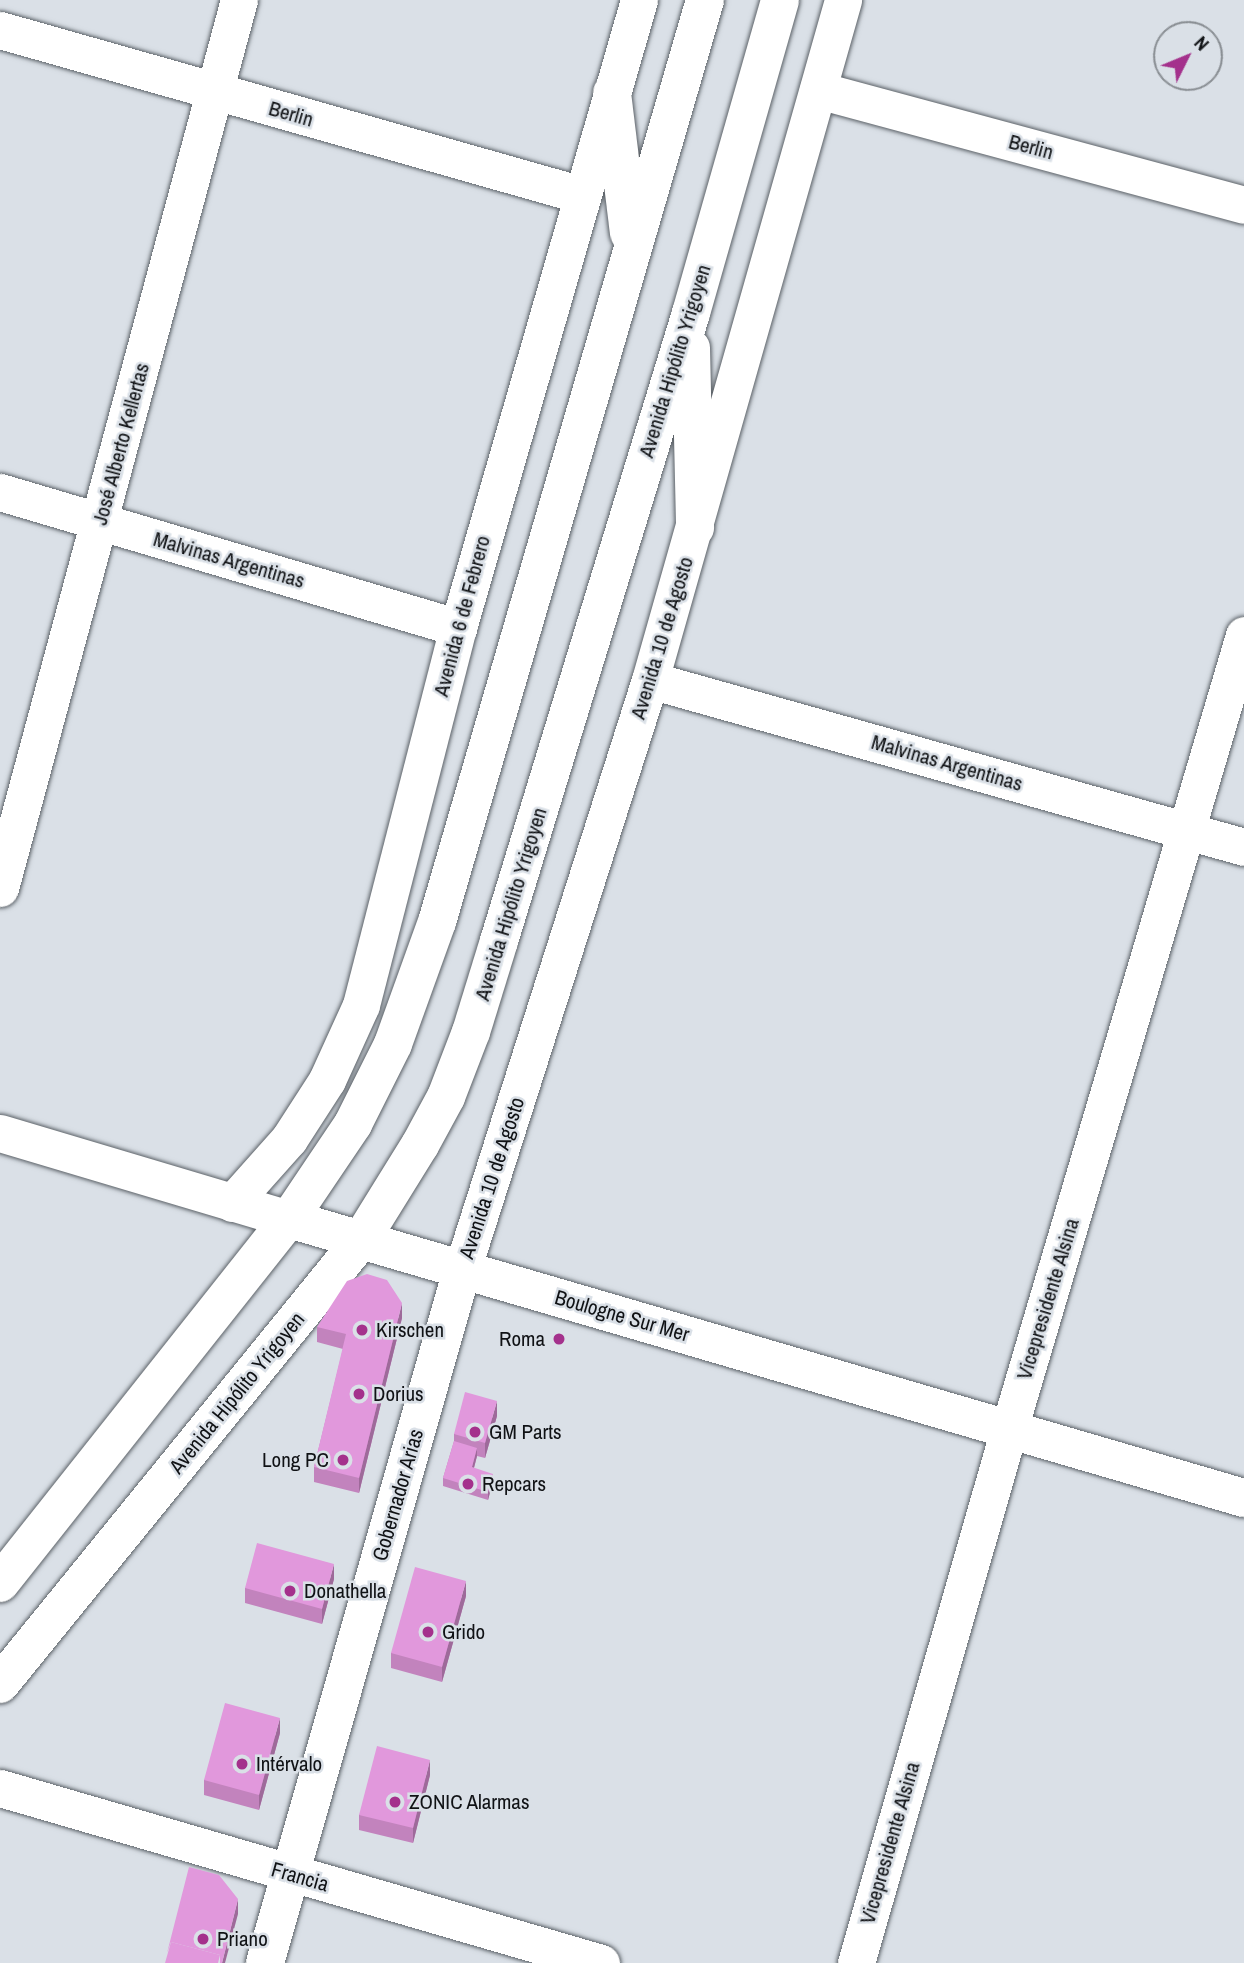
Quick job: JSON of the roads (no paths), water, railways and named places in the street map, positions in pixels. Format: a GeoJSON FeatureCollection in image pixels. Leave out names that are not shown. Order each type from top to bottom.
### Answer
{"type":"FeatureCollection","features":[{"type":"Feature","properties":{"kind":"main road"},"geometry":{"type":"LineString","coordinates":[[0,1583],[289,1219],[353,1124],[393,1045],[421,973],[630,248],[705,0]]}},
{"type":"Feature","properties":{"kind":"main road","name":"Avenida Hipólito Yrigoyen"},"geometry":{"type":"LineString","coordinates":[[0,1684],[361,1240],[440,1109],[471,1032],[691,313],[780,0]]}},
{"type":"Feature","properties":{"kind":"main road"},"geometry":{"type":"LineString","coordinates":[[612,93],[630,248]]}},
{"type":"Feature","properties":{"kind":"main road"},"geometry":{"type":"LineString","coordinates":[[691,313],[695,528]]}},
{"type":"Feature","properties":{"kind":"main road","name":"Boulogne Sur Mer"},"geometry":{"type":"LineString","coordinates":[[289,1219],[1244,1498]]}},
{"type":"Feature","properties":{"kind":"main road","name":"Gobernador Arias"},"geometry":{"type":"LineString","coordinates":[[265,1963],[462,1270]]}},
{"type":"Feature","properties":{"kind":"street","name":"José Alberto Kellertas"},"geometry":{"type":"LineString","coordinates":[[0,888],[239,0]]}},
{"type":"Feature","properties":{"kind":"street","name":"Avenida 6 de Febrero"},"geometry":{"type":"LineString","coordinates":[[232,1203],[295,1129],[327,1080],[361,1005],[458,628],[639,0]]}},
{"type":"Feature","properties":{"kind":"street","name":"Avenida 10 de Agosto"},"geometry":{"type":"LineString","coordinates":[[462,1270],[650,680],[843,0]]}},
{"type":"Feature","properties":{"kind":"street","name":"Berlin"},"geometry":{"type":"LineString","coordinates":[[0,30],[582,195]]}},
{"type":"Feature","properties":{"kind":"street","name":"Berlin"},"geometry":{"type":"LineString","coordinates":[[817,90],[1244,205]]}},
{"type":"Feature","properties":{"kind":"street","name":"Malvinas Argentinas"},"geometry":{"type":"LineString","coordinates":[[0,492],[458,628]]}},
{"type":"Feature","properties":{"kind":"street","name":"Vicepresidente Alsina"},"geometry":{"type":"LineString","coordinates":[[856,1963],[1009,1429],[1244,635]]}},
{"type":"Feature","properties":{"kind":"street","name":"Malvinas Argentinas"},"geometry":{"type":"LineString","coordinates":[[650,680],[1244,847]]}},
{"type":"Feature","properties":{"kind":"street","name":"Boulogne Sur Mer"},"geometry":{"type":"LineString","coordinates":[[0,1133],[289,1219]]}},
{"type":"Feature","properties":{"kind":"street","name":"Francia"},"geometry":{"type":"LineString","coordinates":[[0,1788],[601,1963]]}},
{"type":"Feature","properties":{"kind":"place","name":"Kirschen"},"geometry":{"type":"Point","coordinates":[362,1330]}},
{"type":"Feature","properties":{"kind":"place","name":"Roma"},"geometry":{"type":"Point","coordinates":[559,1339]}},
{"type":"Feature","properties":{"kind":"place","name":"Dorius"},"geometry":{"type":"Point","coordinates":[359,1394]}},
{"type":"Feature","properties":{"kind":"place","name":"GM Parts"},"geometry":{"type":"Point","coordinates":[475,1432]}},
{"type":"Feature","properties":{"kind":"place","name":"Long PC"},"geometry":{"type":"Point","coordinates":[343,1460]}},
{"type":"Feature","properties":{"kind":"place","name":"Repcars"},"geometry":{"type":"Point","coordinates":[468,1484]}},
{"type":"Feature","properties":{"kind":"place","name":"Donathella"},"geometry":{"type":"Point","coordinates":[290,1591]}},
{"type":"Feature","properties":{"kind":"place","name":"Grido"},"geometry":{"type":"Point","coordinates":[428,1632]}},
{"type":"Feature","properties":{"kind":"place","name":"Intérvalo"},"geometry":{"type":"Point","coordinates":[242,1764]}},
{"type":"Feature","properties":{"kind":"place","name":"ZONIC Alarmas"},"geometry":{"type":"Point","coordinates":[395,1802]}},
{"type":"Feature","properties":{"kind":"place","name":"Priano"},"geometry":{"type":"Point","coordinates":[203,1939]}}]}
